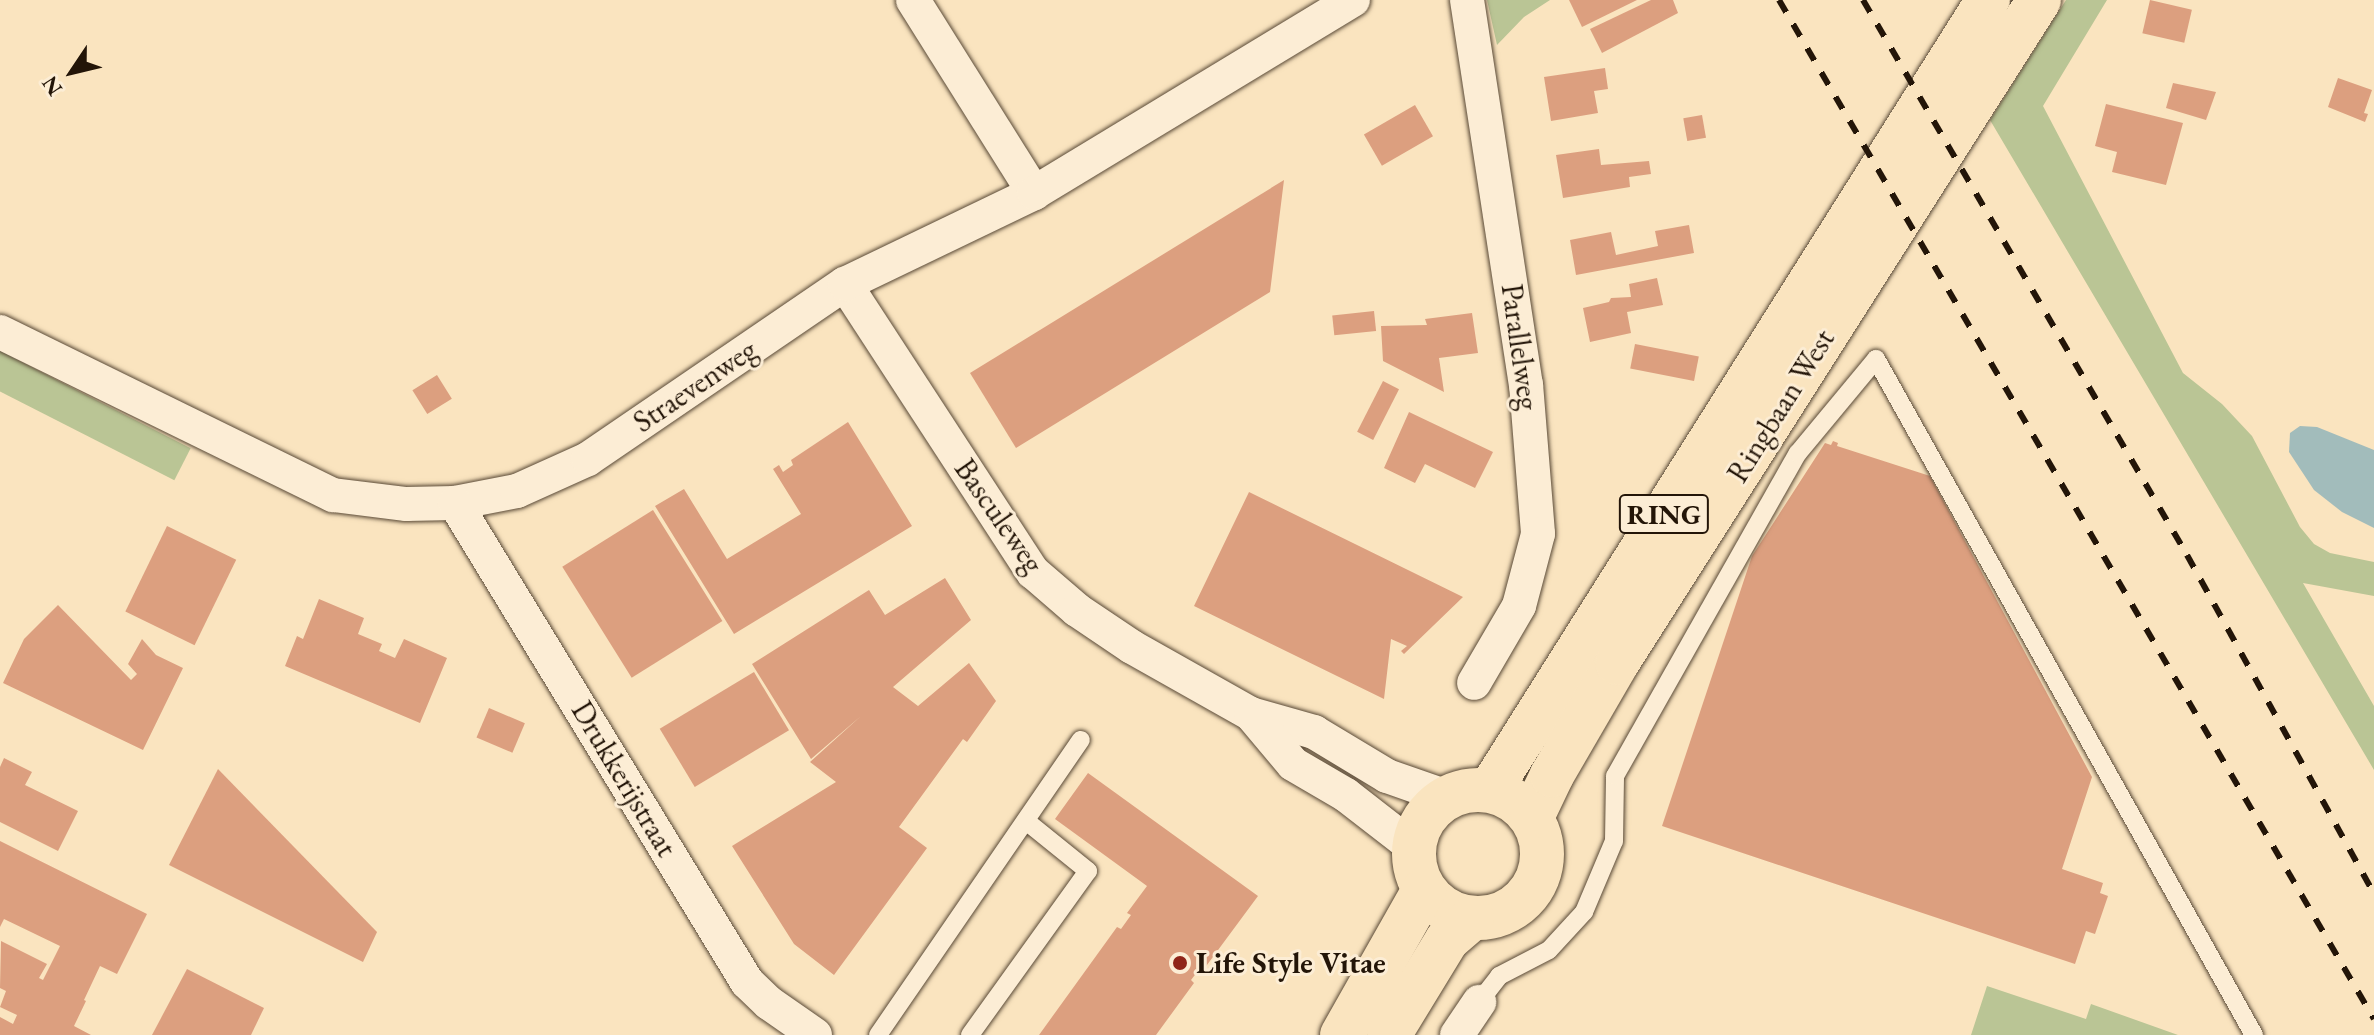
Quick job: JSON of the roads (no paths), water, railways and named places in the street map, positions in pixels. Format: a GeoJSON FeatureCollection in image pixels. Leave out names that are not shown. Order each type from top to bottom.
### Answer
{"type":"FeatureCollection","features":[{"type":"Feature","properties":{"kind":"main road","name":"Ringbaan West"},"geometry":{"type":"LineString","coordinates":[[1490,790],[1988,0]]}},
{"type":"Feature","properties":{"kind":"main road","name":"Ringbaan West"},"geometry":{"type":"LineString","coordinates":[[1532,817],[1617,663],[2039,0]]}},
{"type":"Feature","properties":{"kind":"main road"},"geometry":{"type":"LineString","coordinates":[[1468,790],[1490,790],[1514,799],[1532,817],[1543,845],[1540,874],[1525,899],[1501,915],[1472,918],[1445,909],[1424,890],[1415,869],[1413,847],[1424,818],[1447,797],[1468,790]]}},
{"type":"Feature","properties":{"kind":"main road"},"geometry":{"type":"LineString","coordinates":[[1342,1035],[1424,890]]}},
{"type":"Feature","properties":{"kind":"main road"},"geometry":{"type":"LineString","coordinates":[[1389,1035],[1447,940],[1472,918]]}},
{"type":"Feature","properties":{"kind":"street"},"geometry":{"type":"LineString","coordinates":[[913,0],[1034,193]]}},
{"type":"Feature","properties":{"kind":"street","name":"Straevenweg"},"geometry":{"type":"LineString","coordinates":[[0,332],[333,495],[406,504],[455,503],[517,491],[588,459],[845,284],[1034,193],[1353,0]]}},
{"type":"Feature","properties":{"kind":"street","name":"Parallelweg"},"geometry":{"type":"LineString","coordinates":[[1467,0],[1526,384],[1538,534],[1519,606],[1474,683]]}},
{"type":"Feature","properties":{"kind":"street","name":"Basculeweg"},"geometry":{"type":"LineString","coordinates":[[845,284],[1033,572],[1077,610],[1132,647],[1251,714],[1314,732],[1387,776],[1447,797]]}},
{"type":"Feature","properties":{"kind":"street","name":"Drukkerijstraat"},"geometry":{"type":"LineString","coordinates":[[455,503],[747,982],[769,1003],[815,1035]]}},
{"type":"Feature","properties":{"kind":"street","name":"Basculeweg"},"geometry":{"type":"LineString","coordinates":[[1251,714],[1293,764],[1346,795],[1413,847]]}},
{"type":"Feature","properties":{"kind":"street"},"geometry":{"type":"LineString","coordinates":[[1457,1035],[1479,1002]]}},
{"type":"Feature","properties":{"kind":"lane"},"geometry":{"type":"LineString","coordinates":[[1479,1002],[1499,976],[1549,950],[1584,912],[1614,841],[1615,776],[1798,453],[1876,359],[2254,1035]]}},
{"type":"Feature","properties":{"kind":"lane"},"geometry":{"type":"LineString","coordinates":[[878,1035],[1081,740]]}},
{"type":"Feature","properties":{"kind":"lane"},"geometry":{"type":"LineString","coordinates":[[970,1035],[1088,871],[1026,821]]}},
{"type":"Feature","properties":{"kind":"water"},"geometry":{"type":"Polygon","coordinates":[[[2300,426],[2317,427],[2374,450],[2374,528],[2342,512],[2314,490],[2289,452],[2290,433],[2300,426]]]}},
{"type":"Feature","properties":{"kind":"railway"},"geometry":{"type":"LineString","coordinates":[[1779,0],[2374,1019]]}},
{"type":"Feature","properties":{"kind":"railway"},"geometry":{"type":"LineString","coordinates":[[1863,0],[2187,555],[2374,894]]}},
{"type":"Feature","properties":{"kind":"place","name":"Life Style Vitae"},"geometry":{"type":"Point","coordinates":[1180,963]}}]}
